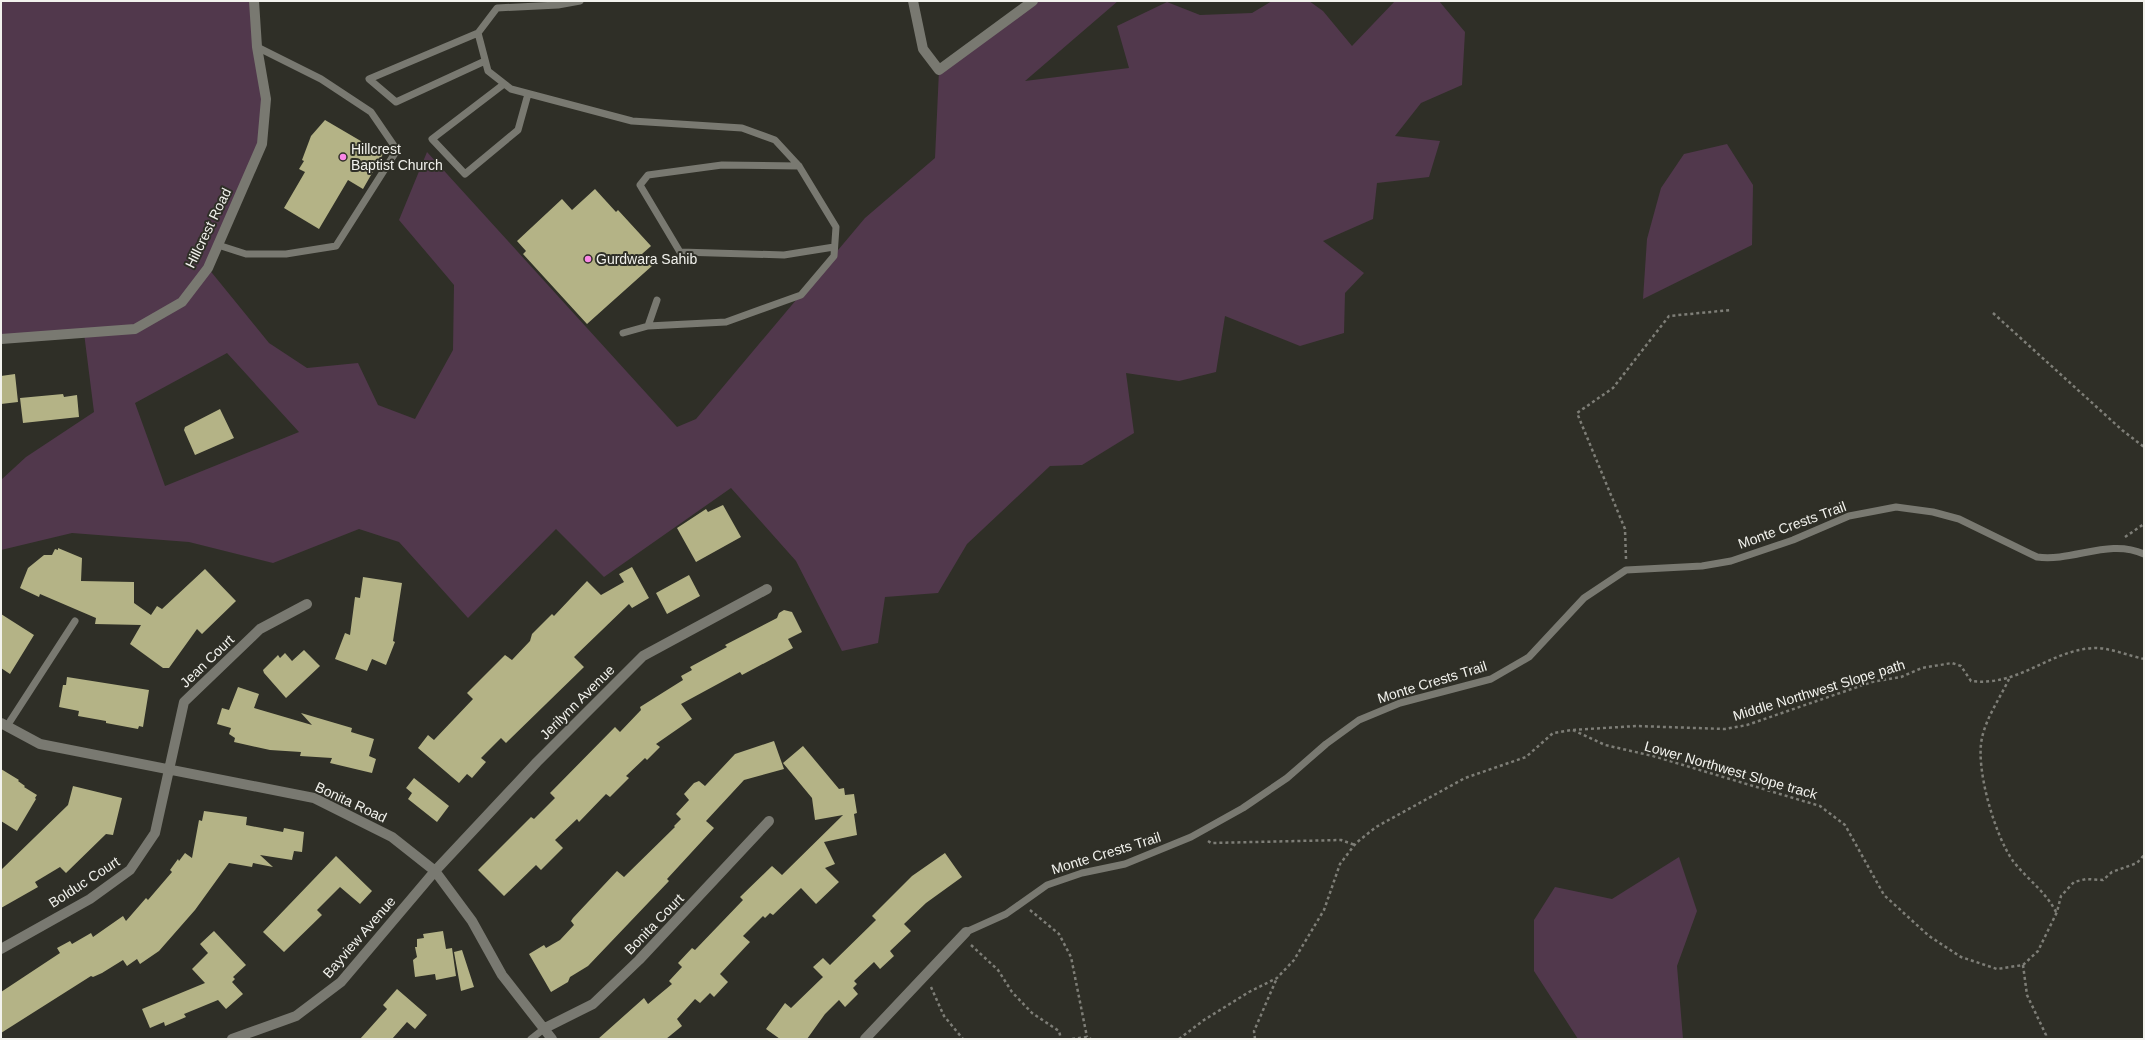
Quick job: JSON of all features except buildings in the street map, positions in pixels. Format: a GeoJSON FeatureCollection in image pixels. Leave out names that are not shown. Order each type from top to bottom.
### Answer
{"type":"FeatureCollection","features":[{"type":"Feature","properties":{"kind":"street","name":"Hillcrest Road"},"geometry":{"type":"LineString","coordinates":[[1,339],[136,329],[182,302],[208,268],[262,144],[266,100],[257,47],[254,1]]}},
{"type":"Feature","properties":{"kind":"street"},"geometry":{"type":"LineString","coordinates":[[913,1],[922,49],[939,70],[1033,1]]}},
{"type":"Feature","properties":{"kind":"street","name":"Jerilynn Avenue"},"geometry":{"type":"LineString","coordinates":[[435,871],[537,762],[644,656],[767,589]]}},
{"type":"Feature","properties":{"kind":"street","name":"Jean Court"},"geometry":{"type":"LineString","coordinates":[[168,769],[184,702],[260,629],[308,604]]}},
{"type":"Feature","properties":{"kind":"street","name":"Bonita Road"},"geometry":{"type":"LineString","coordinates":[[4,724],[40,744],[314,798],[392,837],[435,871],[472,921],[502,975],[545,1028],[552,1039]]}},
{"type":"Feature","properties":{"kind":"street","name":"Bolduc Court"},"geometry":{"type":"LineString","coordinates":[[1,949],[90,899],[130,870],[155,833],[168,769]]}},
{"type":"Feature","properties":{"kind":"street","name":"Bonita Court"},"geometry":{"type":"LineString","coordinates":[[545,1028],[593,1004],[639,960],[769,821]]}},
{"type":"Feature","properties":{"kind":"street","name":"Bayview Avenue"},"geometry":{"type":"LineString","coordinates":[[232,1039],[296,1016],[341,982],[435,871]]}},
{"type":"Feature","properties":{"kind":"street"},"geometry":{"type":"LineString","coordinates":[[865,1039],[964,934]]}},
{"type":"Feature","properties":{"kind":"lane"},"geometry":{"type":"LineString","coordinates":[[485,61],[396,102],[369,79],[478,33],[497,8],[558,5],[580,1]]}},
{"type":"Feature","properties":{"kind":"lane"},"geometry":{"type":"LineString","coordinates":[[478,33],[488,71],[511,89],[632,122],[742,128],[775,140],[799,166],[836,227],[834,256],[801,295],[726,322],[648,326],[623,333]]}},
{"type":"Feature","properties":{"kind":"lane"},"geometry":{"type":"LineString","coordinates":[[218,245],[246,254],[286,254],[336,246],[397,150],[371,112],[321,79],[257,47]]}},
{"type":"Feature","properties":{"kind":"lane"},"geometry":{"type":"LineString","coordinates":[[504,84],[432,139],[465,174],[518,130],[528,94]]}},
{"type":"Feature","properties":{"kind":"lane"},"geometry":{"type":"LineString","coordinates":[[799,166],[722,165],[648,175],[640,185],[680,252],[784,255],[834,247]]}},
{"type":"Feature","properties":{"kind":"lane"},"geometry":{"type":"LineString","coordinates":[[648,326],[657,300]]}},
{"type":"Feature","properties":{"kind":"lane","name":"Monte Crests Trail"},"geometry":{"type":"LineString","coordinates":[[964,934],[1006,914],[1047,885],[1082,873],[1125,864],[1198,834],[1243,808],[1287,778],[1326,744],[1359,720],[1400,703],[1491,679],[1529,657],[1584,598],[1626,570],[1702,566],[1730,561],[1786,543],[1849,516],[1896,507],[1933,512],[1960,519],[2037,557],[2049,559],[2100,549],[2136,551],[2144,554]]}},
{"type":"Feature","properties":{"kind":"lane"},"geometry":{"type":"LineString","coordinates":[[4,724],[75,621]]}},
{"type":"Feature","properties":{"kind":"lane"},"geometry":{"type":"LineString","coordinates":[[531,1039],[545,1028]]}},
{"type":"Feature","properties":{"kind":"path"},"geometry":{"type":"LineString","coordinates":[[1626,570],[1625,529],[1578,413],[1613,388],[1669,316],[1731,310]]}},
{"type":"Feature","properties":{"kind":"path"},"geometry":{"type":"LineString","coordinates":[[1993,313],[2122,430],[2144,447]]}},
{"type":"Feature","properties":{"kind":"path","name":"Middle Northwest Slope path"},"geometry":{"type":"LineString","coordinates":[[1179,1039],[1204,1020],[1249,992],[1277,978],[1294,960],[1324,910],[1340,864],[1355,846],[1376,827],[1465,778],[1526,757],[1553,733],[1572,730],[1636,726],[1725,729],[1747,725],[1872,682],[1901,677],[1922,668],[1952,663],[1961,666],[1971,681],[1982,682],[2009,679],[2066,653],[2095,648],[2144,659]]}},
{"type":"Feature","properties":{"kind":"path"},"geometry":{"type":"LineString","coordinates":[[2009,679],[1982,737],[1980,753],[1987,798],[1994,820],[2012,860],[2029,880],[2050,899],[2056,912]]}},
{"type":"Feature","properties":{"kind":"path","name":"Lower Northwest Slope track"},"geometry":{"type":"LineString","coordinates":[[1572,730],[1605,745],[1653,756],[1820,806],[1845,825],[1884,895],[1929,936],[1961,956],[1997,969],[2023,966]]}},
{"type":"Feature","properties":{"kind":"path"},"geometry":{"type":"LineString","coordinates":[[1198,834],[1211,843],[1341,840],[1355,846]]}},
{"type":"Feature","properties":{"kind":"path"},"geometry":{"type":"LineString","coordinates":[[2046,1039],[2046,1035],[2027,995],[2023,966],[2038,952],[2056,912],[2061,896],[2074,882],[2086,879],[2102,880],[2112,872],[2137,863],[2144,855]]}},
{"type":"Feature","properties":{"kind":"path"},"geometry":{"type":"LineString","coordinates":[[1020,903],[1042,918],[1059,934],[1062,939],[1071,957],[1087,1037]]}},
{"type":"Feature","properties":{"kind":"path"},"geometry":{"type":"LineString","coordinates":[[964,934],[998,970],[1012,992],[1032,1012],[1059,1031],[1061,1039]]}},
{"type":"Feature","properties":{"kind":"path"},"geometry":{"type":"LineString","coordinates":[[926,976],[944,1016],[964,1039]]}},
{"type":"Feature","properties":{"kind":"path"},"geometry":{"type":"LineString","coordinates":[[1255,1039],[1254,1030],[1277,978]]}},
{"type":"Feature","properties":{"kind":"path"},"geometry":{"type":"LineString","coordinates":[[1072,1039],[1087,1037],[1091,1039]]}},
{"type":"Feature","properties":{"kind":"shaded area"},"geometry":{"type":"Polygon","coordinates":[[[1,1],[254,1],[266,99],[262,144],[208,268],[269,343],[307,368],[358,363],[378,405],[415,419],[453,350],[454,285],[399,220],[427,152],[677,427],[696,419],[865,218],[935,158],[939,70],[1033,1],[1118,1],[1025,81],[1129,68],[1117,26],[1167,2],[1200,15],[1252,13],[1272,1],[1309,1],[1323,11],[1352,46],[1395,1],[1439,1],[1465,32],[1462,85],[1421,103],[1395,136],[1440,141],[1429,177],[1377,183],[1373,219],[1323,241],[1364,273],[1345,293],[1344,333],[1300,346],[1225,316],[1216,372],[1179,381],[1126,373],[1134,433],[1082,465],[1050,466],[967,544],[938,593],[885,597],[878,643],[842,651],[796,561],[731,488],[604,577],[556,529],[468,618],[399,542],[359,529],[273,563],[189,542],[72,533],[1,550],[1,480],[26,457],[94,412],[84,333],[1,339],[1,1]],[[227,353],[135,403],[165,486],[299,432],[227,353]]]}},
{"type":"Feature","properties":{"kind":"shaded area"},"geometry":{"type":"Polygon","coordinates":[[[1727,144],[1753,185],[1752,245],[1643,299],[1647,239],[1661,188],[1684,154],[1727,144]]]}},
{"type":"Feature","properties":{"kind":"shaded area"},"geometry":{"type":"Polygon","coordinates":[[[1679,857],[1697,911],[1677,966],[1683,1039],[1578,1039],[1534,971],[1534,920],[1555,887],[1612,899],[1679,857]]]}},
{"type":"Feature","properties":{"kind":"place","name":"Hillcrest Baptist Church"},"geometry":{"type":"Point","coordinates":[343,157]}},
{"type":"Feature","properties":{"kind":"place","name":"Gurdwara Sahib"},"geometry":{"type":"Point","coordinates":[588,259]}}]}
